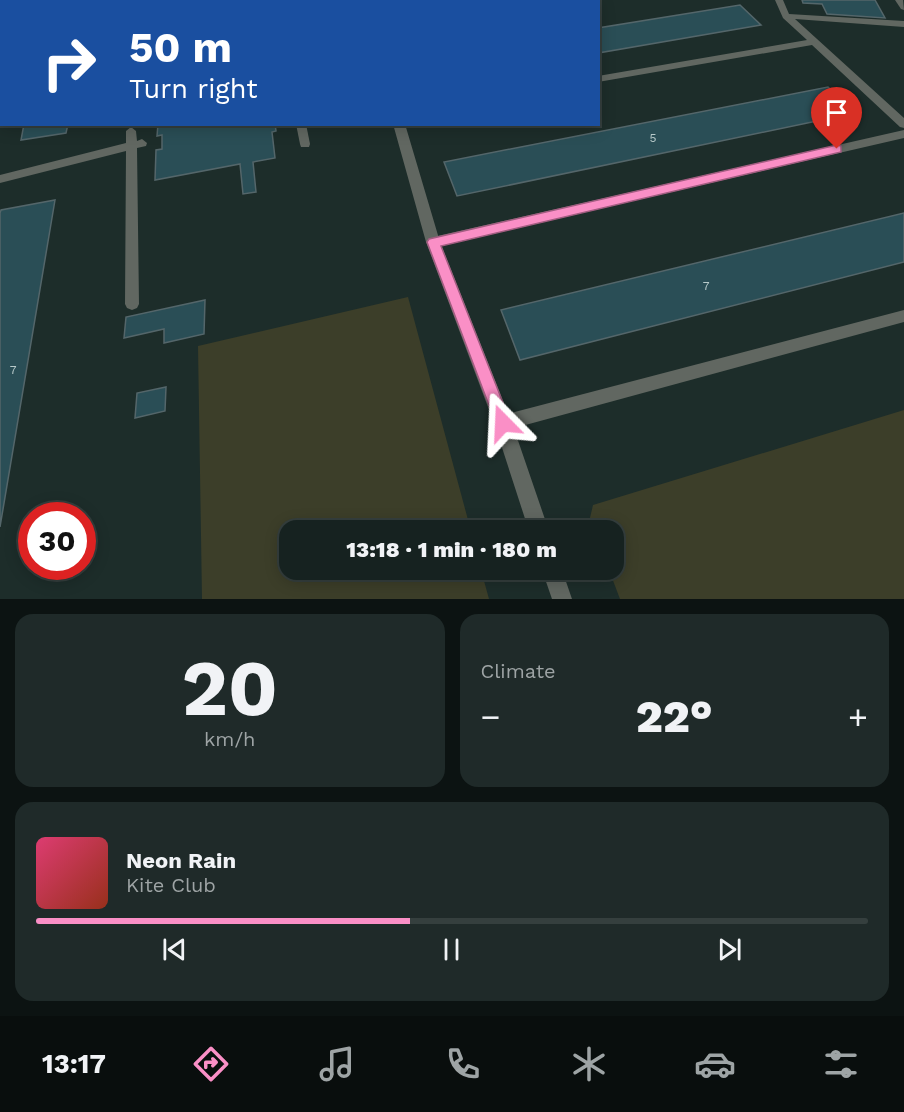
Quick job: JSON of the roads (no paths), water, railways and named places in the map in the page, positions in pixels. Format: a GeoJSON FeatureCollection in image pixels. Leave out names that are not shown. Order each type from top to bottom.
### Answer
{"type":"FeatureCollection","features":[{"type":"Feature","properties":{"kind":"street"},"geometry":{"type":"LineString","coordinates":[[400,126],[433,242],[503,423],[535,520]]}},
{"type":"Feature","properties":{"kind":"street"},"geometry":{"type":"LineString","coordinates":[[555,580],[562,599]]}},
{"type":"Feature","properties":{"kind":"lane"},"geometry":{"type":"LineString","coordinates":[[779,0],[786,16],[812,42],[904,124]]}},
{"type":"Feature","properties":{"kind":"lane"},"geometry":{"type":"LineString","coordinates":[[899,0],[904,7]]}},
{"type":"Feature","properties":{"kind":"lane"},"geometry":{"type":"LineString","coordinates":[[786,16],[904,24]]}},
{"type":"Feature","properties":{"kind":"lane"},"geometry":{"type":"LineString","coordinates":[[600,79],[812,42]]}},
{"type":"Feature","properties":{"kind":"lane"},"geometry":{"type":"LineString","coordinates":[[301,126],[305,144]]}},
{"type":"Feature","properties":{"kind":"lane"},"geometry":{"type":"LineString","coordinates":[[131,131],[136,144],[132,304]]}},
{"type":"Feature","properties":{"kind":"lane"},"geometry":{"type":"LineString","coordinates":[[433,242],[904,134]]}},
{"type":"Feature","properties":{"kind":"lane"},"geometry":{"type":"LineString","coordinates":[[0,179],[136,144]]}},
{"type":"Feature","properties":{"kind":"lane"},"geometry":{"type":"LineString","coordinates":[[503,423],[904,316]]}}]}
